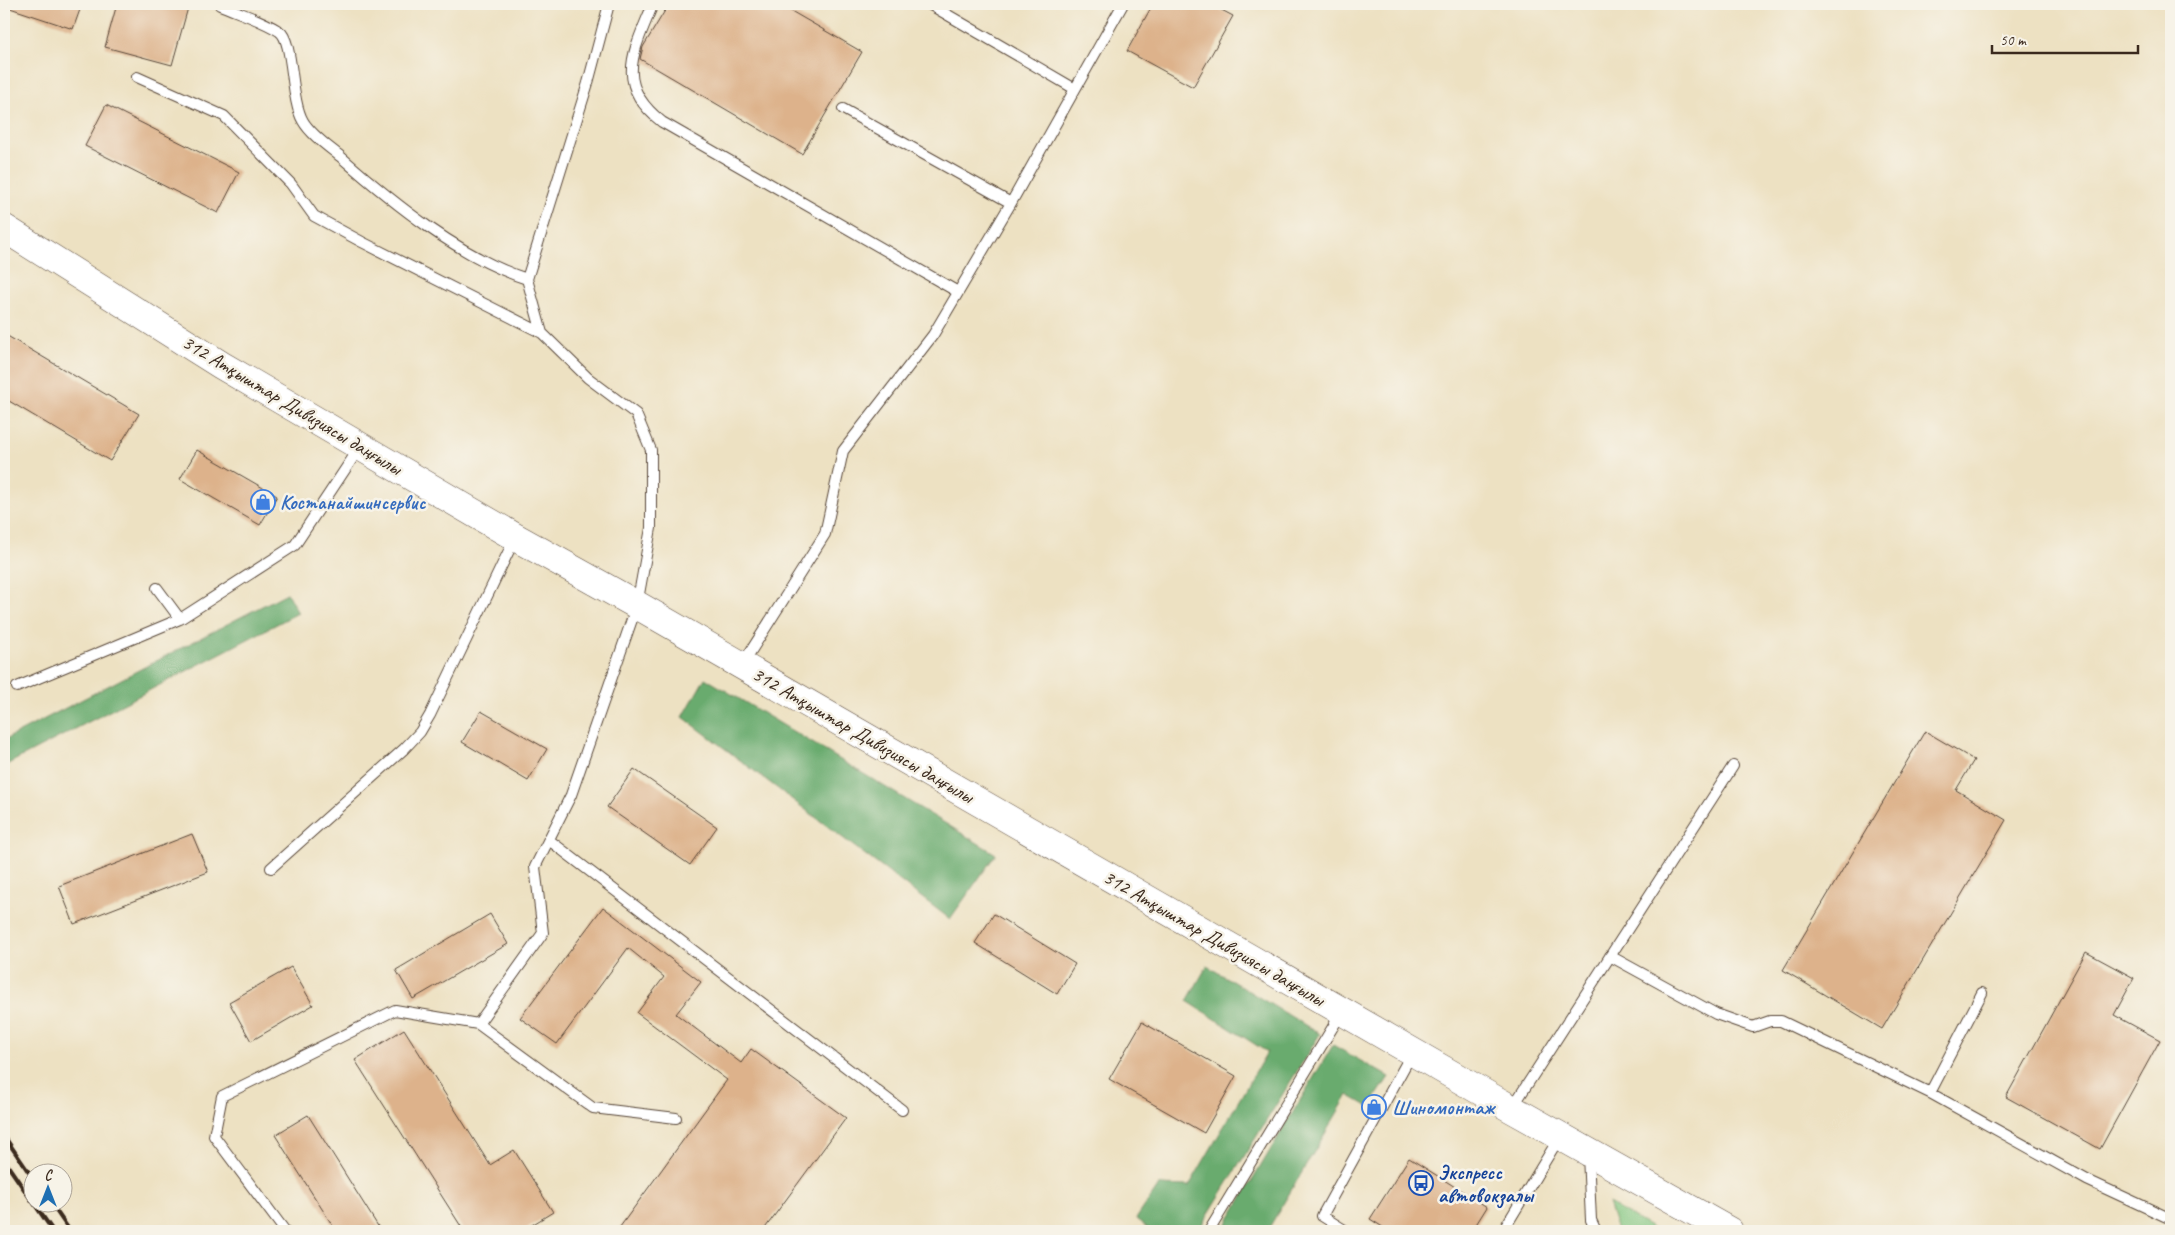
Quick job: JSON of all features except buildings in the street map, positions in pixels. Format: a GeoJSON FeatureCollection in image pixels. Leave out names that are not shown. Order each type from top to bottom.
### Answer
{"type":"FeatureCollection","features":[{"type":"Feature","properties":{"kind":"highway","name":"312 Атқыштар Дивизиясы даңғылы"},"geometry":{"type":"LineString","coordinates":[[4,228],[221,365],[515,537],[637,605],[1511,1109],[1729,1231]]}},
{"type":"Feature","properties":{"kind":"lane"},"geometry":{"type":"LineString","coordinates":[[542,333],[527,278],[588,83],[609,4]]}},
{"type":"Feature","properties":{"kind":"lane"},"geometry":{"type":"LineString","coordinates":[[654,4],[634,51],[631,69],[633,84],[648,111],[662,122],[958,292]]}},
{"type":"Feature","properties":{"kind":"lane"},"geometry":{"type":"LineString","coordinates":[[929,4],[1075,89]]}},
{"type":"Feature","properties":{"kind":"lane"},"geometry":{"type":"LineString","coordinates":[[741,665],[825,534],[844,450],[933,335],[1011,203],[1123,4]]}},
{"type":"Feature","properties":{"kind":"lane"},"geometry":{"type":"LineString","coordinates":[[220,5],[281,32],[288,46],[295,103],[303,122],[323,142],[374,186],[438,233],[507,272],[527,278]]}},
{"type":"Feature","properties":{"kind":"lane"},"geometry":{"type":"LineString","coordinates":[[137,77],[224,116],[291,184],[314,216],[542,333],[588,378],[636,414],[650,450],[650,528],[637,605],[571,795],[535,867],[544,934],[478,1024]]}},
{"type":"Feature","properties":{"kind":"lane"},"geometry":{"type":"LineString","coordinates":[[843,110],[1011,203]]}},
{"type":"Feature","properties":{"kind":"lane"},"geometry":{"type":"LineString","coordinates":[[17,687],[180,619],[296,545],[360,446]]}},
{"type":"Feature","properties":{"kind":"lane"},"geometry":{"type":"LineString","coordinates":[[271,868],[404,750],[420,732],[430,715],[515,537]]}},
{"type":"Feature","properties":{"kind":"lane"},"geometry":{"type":"LineString","coordinates":[[157,588],[180,619]]}},
{"type":"Feature","properties":{"kind":"lane"},"geometry":{"type":"LineString","coordinates":[[1511,1109],[1733,766]]}},
{"type":"Feature","properties":{"kind":"lane"},"geometry":{"type":"LineString","coordinates":[[549,840],[902,1110]]}},
{"type":"Feature","properties":{"kind":"lane"},"geometry":{"type":"LineString","coordinates":[[1610,956],[1716,1014],[1753,1027],[1770,1021],[1781,1021],[1930,1093],[2087,1180],[2171,1219]]}},
{"type":"Feature","properties":{"kind":"lane"},"geometry":{"type":"LineString","coordinates":[[1930,1093],[1982,993]]}},
{"type":"Feature","properties":{"kind":"lane"},"geometry":{"type":"LineString","coordinates":[[285,1231],[214,1136],[222,1096],[395,1010],[478,1024],[593,1108],[676,1118]]}},
{"type":"Feature","properties":{"kind":"lane"},"geometry":{"type":"LineString","coordinates":[[1209,1231],[1342,1012]]}},
{"type":"Feature","properties":{"kind":"lane"},"geometry":{"type":"LineString","coordinates":[[1346,1231],[1322,1216],[1413,1052]]}},
{"type":"Feature","properties":{"kind":"lane"},"geometry":{"type":"LineString","coordinates":[[1503,1231],[1560,1137]]}},
{"type":"Feature","properties":{"kind":"lane"},"geometry":{"type":"LineString","coordinates":[[1587,1152],[1590,1220],[1596,1231]]}},
{"type":"Feature","properties":{"kind":"green space"},"geometry":{"type":"Polygon","coordinates":[[[287,593],[298,613],[4,766],[4,740],[287,593]]]}},
{"type":"Feature","properties":{"kind":"green space"},"geometry":{"type":"Polygon","coordinates":[[[705,678],[996,854],[950,919],[683,717],[705,678]]]}},
{"type":"Feature","properties":{"kind":"green space"},"geometry":{"type":"Polygon","coordinates":[[[1207,966],[1320,1034],[1198,1231],[1152,1231],[1136,1219],[1159,1185],[1189,1186],[1267,1052],[1187,1001],[1207,966]]]}},
{"type":"Feature","properties":{"kind":"green space"},"geometry":{"type":"Polygon","coordinates":[[[1333,1045],[1389,1077],[1369,1107],[1348,1095],[1267,1231],[1222,1231],[1333,1045]]]}},
{"type":"Feature","properties":{"kind":"green space"},"geometry":{"type":"Polygon","coordinates":[[[1608,1203],[1657,1231],[1617,1231],[1608,1203]]]}},
{"type":"Feature","properties":{"kind":"railway"},"geometry":{"type":"LineString","coordinates":[[4,1136],[22,1162]]}},
{"type":"Feature","properties":{"kind":"railway"},"geometry":{"type":"LineString","coordinates":[[4,1160],[22,1186]]}},
{"type":"Feature","properties":{"kind":"railway"},"geometry":{"type":"LineString","coordinates":[[40,1212],[53,1231]]}},
{"type":"Feature","properties":{"kind":"railway"},"geometry":{"type":"LineString","coordinates":[[57,1212],[70,1231]]}},
{"type":"Feature","properties":{"kind":"place","name":"Костанайшинсервис"},"geometry":{"type":"Point","coordinates":[263,502]}},
{"type":"Feature","properties":{"kind":"place","name":"Шиномонтаж"},"geometry":{"type":"Point","coordinates":[1374,1107]}},
{"type":"Feature","properties":{"kind":"place","name":"Экспресс автовокзалы"},"geometry":{"type":"Point","coordinates":[1421,1183]}}]}
